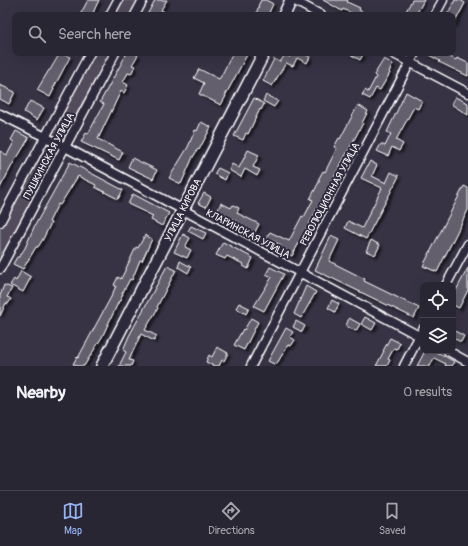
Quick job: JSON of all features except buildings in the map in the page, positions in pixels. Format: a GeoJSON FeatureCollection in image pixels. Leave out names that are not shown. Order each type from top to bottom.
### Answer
{"type":"FeatureCollection","features":[{"type":"Feature","properties":{"kind":"street"},"geometry":{"type":"LineString","coordinates":[[112,12],[118,0]]}},
{"type":"Feature","properties":{"kind":"street"},"geometry":{"type":"LineString","coordinates":[[137,12],[143,0]]}},
{"type":"Feature","properties":{"kind":"street"},"geometry":{"type":"LineString","coordinates":[[286,12],[292,0],[315,12]]}},
{"type":"Feature","properties":{"kind":"street"},"geometry":{"type":"LineString","coordinates":[[437,12],[443,0]]}},
{"type":"Feature","properties":{"kind":"street","name":"ПУШКИНСКАЯ УЛИЦА"},"geometry":{"type":"LineString","coordinates":[[0,222],[88,56]]}},
{"type":"Feature","properties":{"kind":"street","name":"ПУШКИНСКАЯ УЛИЦА"},"geometry":{"type":"LineString","coordinates":[[0,269],[113,56]]}},
{"type":"Feature","properties":{"kind":"street","name":"УЛИЦА КИРОВА"},"geometry":{"type":"LineString","coordinates":[[102,366],[262,56]]}},
{"type":"Feature","properties":{"kind":"street"},"geometry":{"type":"LineString","coordinates":[[397,56],[468,93]]}},
{"type":"Feature","properties":{"kind":"street","name":"РЕВОЛЮЦИОННАЯ УЛИЦА"},"geometry":{"type":"LineString","coordinates":[[251,366],[414,56]]}},
{"type":"Feature","properties":{"kind":"street","name":"КЛАРИНСКАЯ УЛИЦА"},"geometry":{"type":"LineString","coordinates":[[0,114],[65,147],[300,273],[420,334]]}},
{"type":"Feature","properties":{"kind":"street"},"geometry":{"type":"LineString","coordinates":[[448,282],[468,244]]}},
{"type":"Feature","properties":{"kind":"street"},"geometry":{"type":"LineString","coordinates":[[404,366],[420,338]]}},
{"type":"Feature","properties":{"kind":"street"},"geometry":{"type":"LineString","coordinates":[[453,354],[468,362]]}},
{"type":"Feature","properties":{"kind":"shaded area"},"geometry":{"type":"Polygon","coordinates":[[[123,0],[138,0],[132,12],[117,12],[123,0]]]}},
{"type":"Feature","properties":{"kind":"shaded area"},"geometry":{"type":"Polygon","coordinates":[[[92,56],[108,56],[62,140],[50,134],[92,56]]]}},
{"type":"Feature","properties":{"kind":"shaded area"},"geometry":{"type":"Polygon","coordinates":[[[46,142],[60,148],[0,260],[0,228],[46,142]]]}}]}
